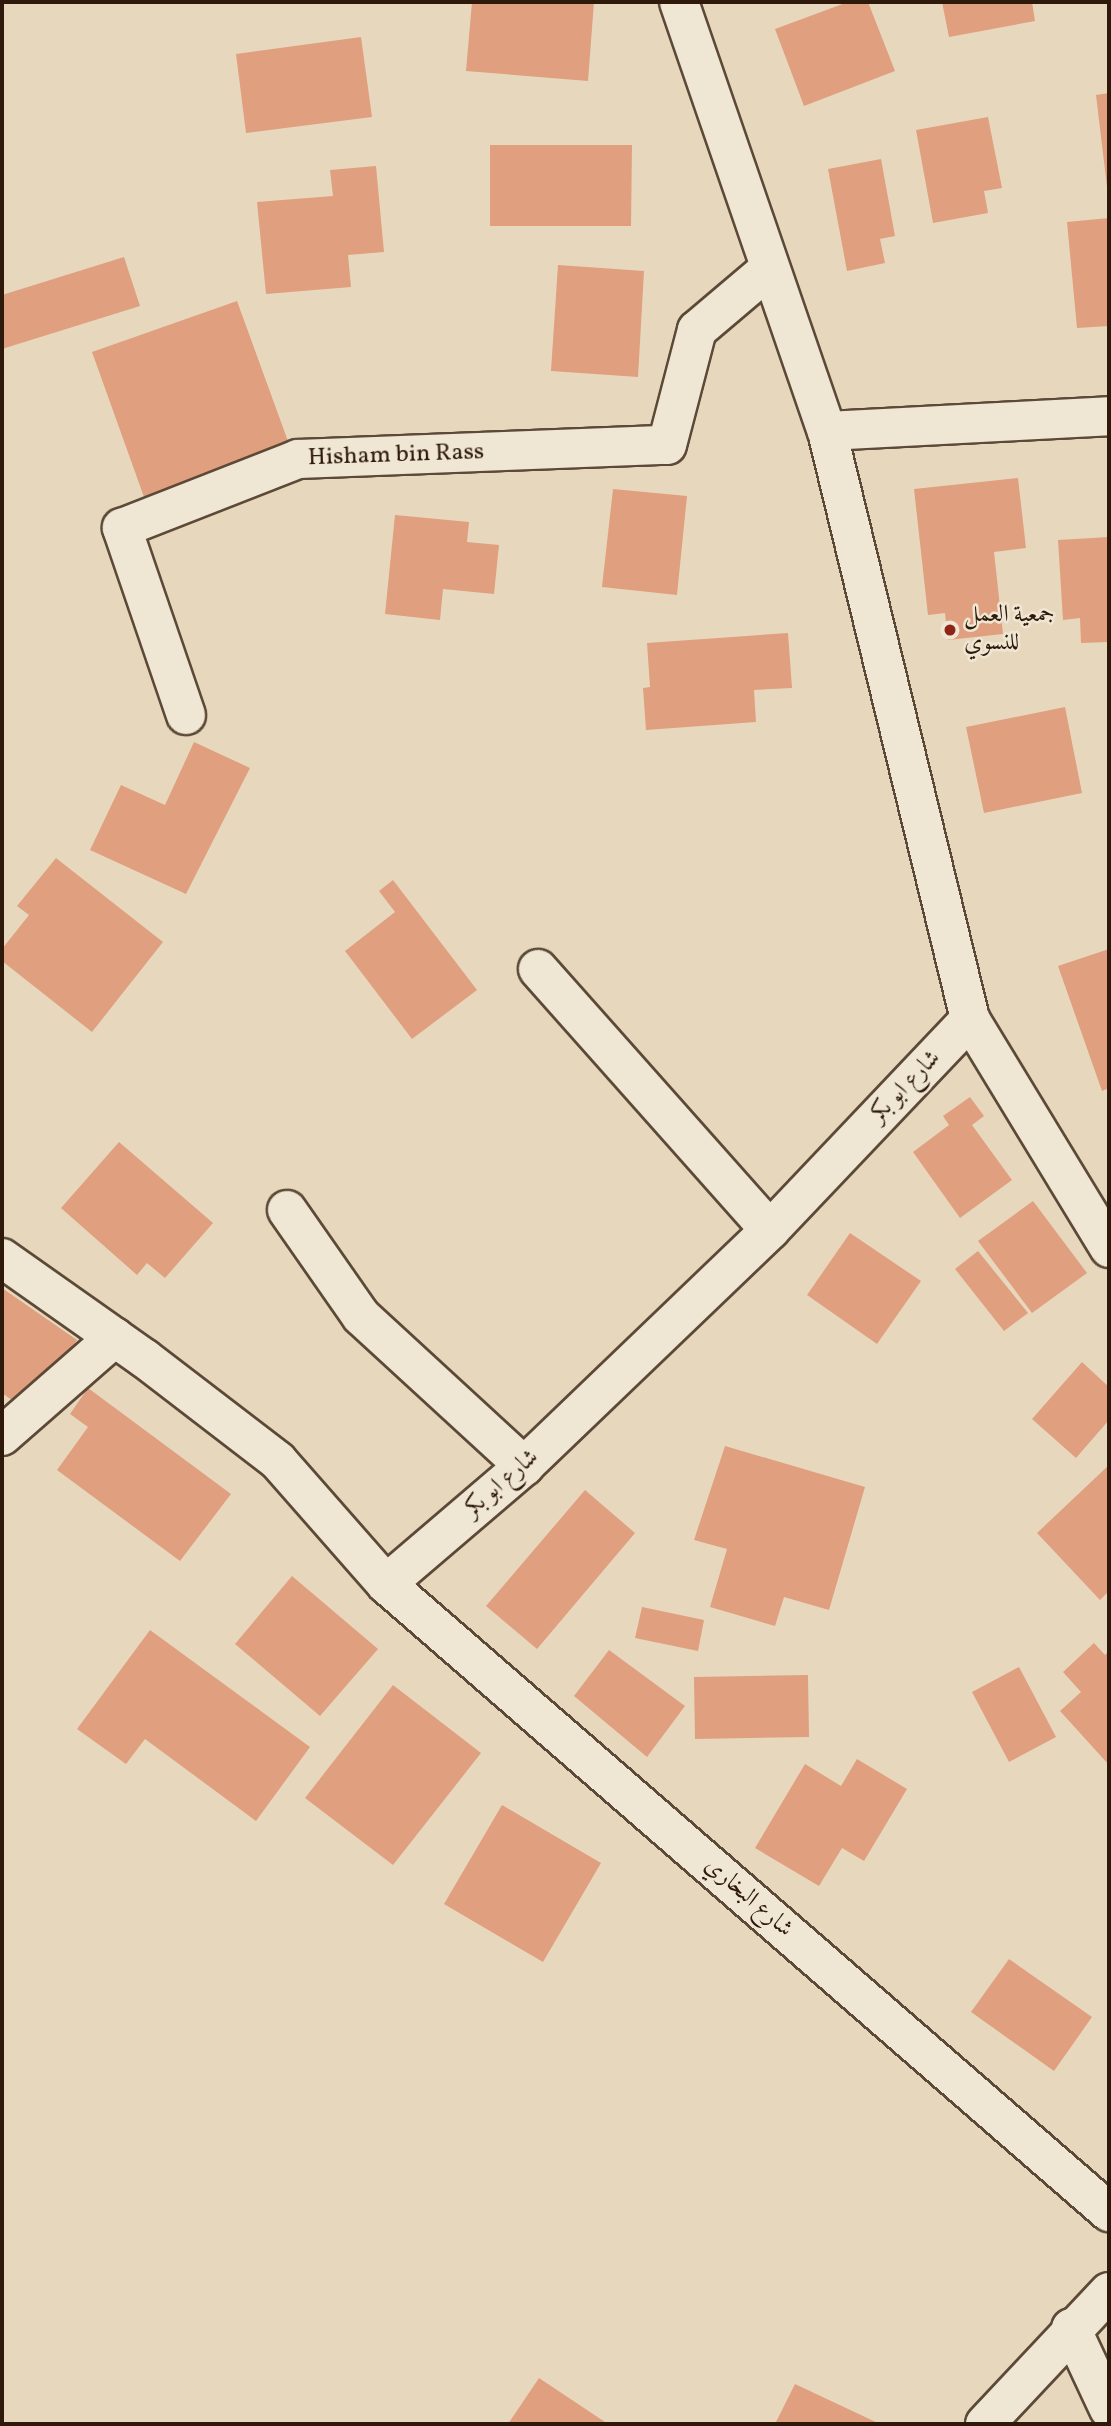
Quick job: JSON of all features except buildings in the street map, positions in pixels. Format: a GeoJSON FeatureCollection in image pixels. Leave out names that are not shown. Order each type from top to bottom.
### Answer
{"type":"FeatureCollection","features":[{"type":"Feature","properties":{"kind":"street"},"geometry":{"type":"LineString","coordinates":[[679,2],[827,431],[970,1019],[1109,1248]]}},
{"type":"Feature","properties":{"kind":"street","name":"Hisham bin Rass"},"geometry":{"type":"LineString","coordinates":[[186,715],[122,528],[298,459],[667,444],[698,330],[769,269]]}},
{"type":"Feature","properties":{"kind":"street"},"geometry":{"type":"LineString","coordinates":[[827,431],[1109,416]]}},
{"type":"Feature","properties":{"kind":"street"},"geometry":{"type":"LineString","coordinates":[[538,969],[769,1230]]}},
{"type":"Feature","properties":{"kind":"street","name":"شارع ابو بكر"},"geometry":{"type":"LineString","coordinates":[[386,1584],[524,1466],[769,1230],[970,1019]]}},
{"type":"Feature","properties":{"kind":"street"},"geometry":{"type":"LineString","coordinates":[[287,1210],[360,1316],[524,1466]]}},
{"type":"Feature","properties":{"kind":"street"},"geometry":{"type":"LineString","coordinates":[[2,1258],[115,1337],[278,1461],[386,1584]]}},
{"type":"Feature","properties":{"kind":"street"},"geometry":{"type":"LineString","coordinates":[[2,1436],[115,1337]]}},
{"type":"Feature","properties":{"kind":"street","name":"شارع البخاري"},"geometry":{"type":"LineString","coordinates":[[386,1584],[1109,2212]]}},
{"type":"Feature","properties":{"kind":"street"},"geometry":{"type":"LineString","coordinates":[[985,2424],[1071,2328],[1109,2292]]}},
{"type":"Feature","properties":{"kind":"street"},"geometry":{"type":"LineString","coordinates":[[1071,2328],[1109,2409]]}},
{"type":"Feature","properties":{"kind":"place","name":"جمعية العمل للنسوي"},"geometry":{"type":"Point","coordinates":[950,630]}}]}
